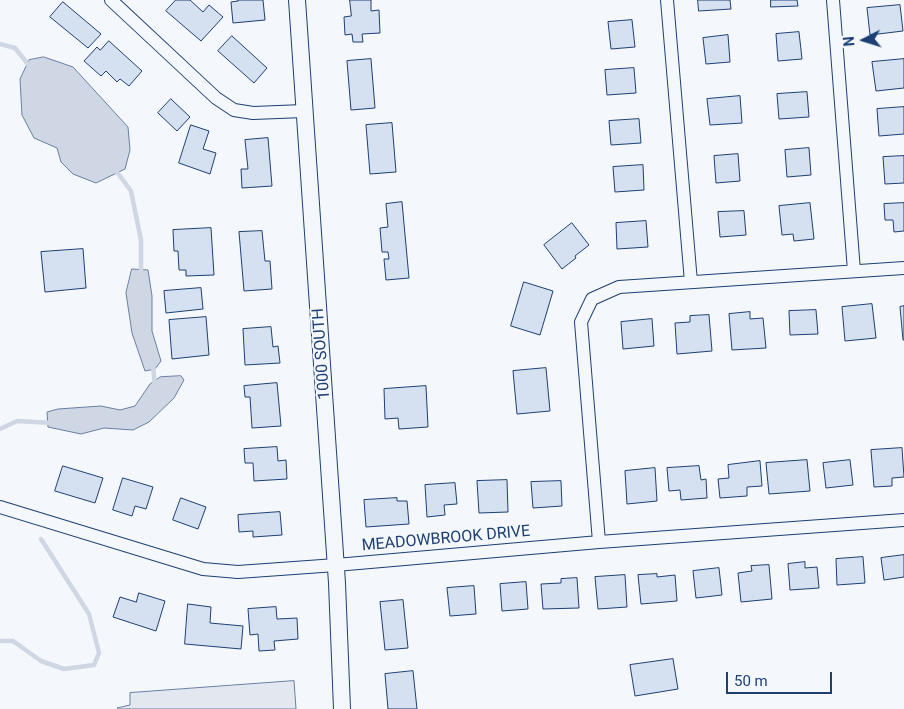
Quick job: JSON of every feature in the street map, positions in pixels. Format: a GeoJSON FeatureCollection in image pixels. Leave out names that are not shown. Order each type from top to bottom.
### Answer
{"type":"FeatureCollection","features":[{"type":"Feature","properties":{"kind":"street"},"geometry":{"type":"LineString","coordinates":[[111,0],[216,98],[234,110],[254,113],[304,111]]}},
{"type":"Feature","properties":{"kind":"street","name":"1000 SOUTH"},"geometry":{"type":"LineString","coordinates":[[297,0],[336,565],[342,709]]}},
{"type":"Feature","properties":{"kind":"street"},"geometry":{"type":"LineString","coordinates":[[667,0],[691,282]]}},
{"type":"Feature","properties":{"kind":"street"},"geometry":{"type":"LineString","coordinates":[[833,0],[854,271]]}},
{"type":"Feature","properties":{"kind":"street"},"geometry":{"type":"LineString","coordinates":[[599,542],[581,322],[592,299],[619,287],[904,268]]}},
{"type":"Feature","properties":{"kind":"street","name":"MEADOWBROOK DRIVE"},"geometry":{"type":"LineString","coordinates":[[0,507],[203,569],[238,572],[599,542],[904,520]]}},
{"type":"Feature","properties":{"kind":"shaded area"},"geometry":{"type":"Polygon","coordinates":[[[44,57],[73,67],[128,127],[130,150],[125,169],[96,183],[73,174],[61,162],[57,148],[34,138],[22,115],[20,79],[29,60],[44,57]]]}},
{"type":"Feature","properties":{"kind":"shaded area"},"geometry":{"type":"Polygon","coordinates":[[[132,269],[148,270],[152,296],[152,331],[161,361],[155,369],[145,371],[132,333],[126,293],[132,269]]]}},
{"type":"Feature","properties":{"kind":"shaded area"},"geometry":{"type":"Polygon","coordinates":[[[181,376],[184,380],[174,398],[149,422],[133,430],[104,428],[81,434],[48,427],[47,412],[58,409],[101,406],[120,410],[135,406],[150,384],[160,377],[181,376]]]}},
{"type":"Feature","properties":{"kind":"shaded area"},"geometry":{"type":"Polygon","coordinates":[[[294,681],[296,709],[117,708],[130,705],[130,693],[294,681]]]}},
{"type":"Feature","properties":{"kind":"building"},"geometry":{"type":"Polygon","coordinates":[[[176,0],[190,0],[203,12],[209,5],[223,17],[201,41],[166,11],[176,0]]]}},
{"type":"Feature","properties":{"kind":"building"},"geometry":{"type":"Polygon","coordinates":[[[238,0],[263,0],[265,20],[233,23],[231,2],[238,0]]]}},
{"type":"Feature","properties":{"kind":"building"},"geometry":{"type":"Polygon","coordinates":[[[350,0],[371,0],[371,11],[379,10],[380,33],[362,34],[363,42],[353,42],[352,34],[345,35],[344,17],[351,16],[350,0]]]}},
{"type":"Feature","properties":{"kind":"building"},"geometry":{"type":"Polygon","coordinates":[[[698,0],[730,0],[731,9],[699,11],[698,0]]]}},
{"type":"Feature","properties":{"kind":"building"},"geometry":{"type":"Polygon","coordinates":[[[771,0],[797,0],[798,6],[771,7],[771,0]]]}},
{"type":"Feature","properties":{"kind":"building"},"geometry":{"type":"Polygon","coordinates":[[[63,2],[101,34],[88,48],[50,17],[63,2]]]}},
{"type":"Feature","properties":{"kind":"building"},"geometry":{"type":"Polygon","coordinates":[[[900,5],[903,31],[870,35],[867,8],[900,5]]]}},
{"type":"Feature","properties":{"kind":"building"},"geometry":{"type":"Polygon","coordinates":[[[632,20],[635,47],[611,49],[608,22],[632,20]]]}},
{"type":"Feature","properties":{"kind":"building"},"geometry":{"type":"Polygon","coordinates":[[[799,32],[802,59],[778,61],[776,34],[799,32]]]}},
{"type":"Feature","properties":{"kind":"building"},"geometry":{"type":"Polygon","coordinates":[[[728,35],[730,62],[706,64],[703,38],[728,35]]]}},
{"type":"Feature","properties":{"kind":"building"},"geometry":{"type":"Polygon","coordinates":[[[232,36],[267,68],[254,83],[218,51],[232,36]]]}},
{"type":"Feature","properties":{"kind":"building"},"geometry":{"type":"Polygon","coordinates":[[[109,41],[142,71],[129,86],[120,79],[117,82],[106,71],[101,76],[84,61],[97,47],[100,50],[109,41]]]}},
{"type":"Feature","properties":{"kind":"building"},"geometry":{"type":"Polygon","coordinates":[[[371,59],[375,108],[351,110],[347,61],[371,59]]]}},
{"type":"Feature","properties":{"kind":"building"},"geometry":{"type":"Polygon","coordinates":[[[904,59],[904,88],[876,91],[872,62],[904,59]]]}},
{"type":"Feature","properties":{"kind":"building"},"geometry":{"type":"Polygon","coordinates":[[[634,68],[636,93],[607,95],[605,70],[634,68]]]}},
{"type":"Feature","properties":{"kind":"building"},"geometry":{"type":"Polygon","coordinates":[[[807,92],[809,117],[779,119],[777,94],[807,92]]]}},
{"type":"Feature","properties":{"kind":"building"},"geometry":{"type":"Polygon","coordinates":[[[740,96],[742,123],[710,125],[707,99],[740,96]]]}},
{"type":"Feature","properties":{"kind":"building"},"geometry":{"type":"Polygon","coordinates":[[[171,99],[190,117],[177,131],[158,113],[171,99]]]}},
{"type":"Feature","properties":{"kind":"building"},"geometry":{"type":"Polygon","coordinates":[[[904,107],[904,134],[879,136],[877,109],[904,107]]]}},
{"type":"Feature","properties":{"kind":"building"},"geometry":{"type":"Polygon","coordinates":[[[639,119],[641,143],[611,145],[609,121],[639,119]]]}},
{"type":"Feature","properties":{"kind":"building"},"geometry":{"type":"Polygon","coordinates":[[[392,123],[396,172],[370,174],[366,125],[392,123]]]}},
{"type":"Feature","properties":{"kind":"building"},"geometry":{"type":"Polygon","coordinates":[[[191,125],[209,131],[203,149],[216,153],[210,174],[179,163],[191,125]]]}},
{"type":"Feature","properties":{"kind":"building"},"geometry":{"type":"Polygon","coordinates":[[[268,138],[272,186],[242,188],[241,169],[248,169],[245,140],[268,138]]]}},
{"type":"Feature","properties":{"kind":"building"},"geometry":{"type":"Polygon","coordinates":[[[809,148],[811,175],[787,177],[785,150],[809,148]]]}},
{"type":"Feature","properties":{"kind":"building"},"geometry":{"type":"Polygon","coordinates":[[[738,154],[740,181],[716,183],[714,156],[738,154]]]}},
{"type":"Feature","properties":{"kind":"building"},"geometry":{"type":"Polygon","coordinates":[[[904,156],[904,183],[885,184],[883,157],[904,156]]]}},
{"type":"Feature","properties":{"kind":"building"},"geometry":{"type":"Polygon","coordinates":[[[643,165],[644,190],[615,192],[613,167],[643,165]]]}},
{"type":"Feature","properties":{"kind":"building"},"geometry":{"type":"Polygon","coordinates":[[[402,202],[409,278],[386,280],[384,259],[389,259],[388,252],[382,252],[380,228],[388,227],[386,204],[402,202]]]}},
{"type":"Feature","properties":{"kind":"building"},"geometry":{"type":"Polygon","coordinates":[[[810,203],[814,239],[794,241],[793,234],[782,235],[779,206],[810,203]]]}},
{"type":"Feature","properties":{"kind":"building"},"geometry":{"type":"Polygon","coordinates":[[[904,203],[904,231],[894,232],[893,220],[885,220],[884,204],[904,203]]]}},
{"type":"Feature","properties":{"kind":"building"},"geometry":{"type":"Polygon","coordinates":[[[744,211],[746,235],[720,237],[718,212],[744,211]]]}},
{"type":"Feature","properties":{"kind":"building"},"geometry":{"type":"Polygon","coordinates":[[[646,221],[648,247],[617,249],[616,223],[646,221]]]}},
{"type":"Feature","properties":{"kind":"building"},"geometry":{"type":"Polygon","coordinates":[[[572,223],[589,245],[562,269],[544,245],[572,223]]]}},
{"type":"Feature","properties":{"kind":"building"},"geometry":{"type":"Polygon","coordinates":[[[211,228],[214,275],[186,276],[186,270],[179,270],[178,251],[174,251],[173,230],[211,228]]]}},
{"type":"Feature","properties":{"kind":"building"},"geometry":{"type":"Polygon","coordinates":[[[262,231],[265,261],[270,261],[272,289],[244,291],[239,232],[262,231]]]}},
{"type":"Feature","properties":{"kind":"building"},"geometry":{"type":"Polygon","coordinates":[[[83,249],[86,288],[45,292],[41,252],[83,249]]]}},
{"type":"Feature","properties":{"kind":"building"},"geometry":{"type":"Polygon","coordinates":[[[524,282],[553,291],[540,335],[511,326],[524,282]]]}},
{"type":"Feature","properties":{"kind":"building"},"geometry":{"type":"Polygon","coordinates":[[[201,288],[203,309],[166,313],[164,291],[201,288]]]}},
{"type":"Feature","properties":{"kind":"building"},"geometry":{"type":"Polygon","coordinates":[[[872,304],[876,338],[845,341],[842,307],[872,304]]]}},
{"type":"Feature","properties":{"kind":"building"},"geometry":{"type":"Polygon","coordinates":[[[904,306],[904,340],[903,340],[900,307],[904,306]]]}},
{"type":"Feature","properties":{"kind":"building"},"geometry":{"type":"Polygon","coordinates":[[[816,310],[818,334],[790,335],[789,311],[816,310]]]}},
{"type":"Feature","properties":{"kind":"building"},"geometry":{"type":"Polygon","coordinates":[[[750,312],[750,319],[763,318],[766,348],[732,350],[729,314],[750,312]]]}},
{"type":"Feature","properties":{"kind":"building"},"geometry":{"type":"Polygon","coordinates":[[[709,315],[712,351],[677,354],[675,323],[690,322],[690,316],[709,315]]]}},
{"type":"Feature","properties":{"kind":"building"},"geometry":{"type":"Polygon","coordinates":[[[206,317],[209,355],[172,359],[169,320],[206,317]]]}},
{"type":"Feature","properties":{"kind":"building"},"geometry":{"type":"Polygon","coordinates":[[[652,319],[654,346],[623,349],[621,322],[652,319]]]}},
{"type":"Feature","properties":{"kind":"building"},"geometry":{"type":"Polygon","coordinates":[[[271,327],[273,347],[278,346],[280,363],[245,365],[243,329],[271,327]]]}},
{"type":"Feature","properties":{"kind":"building"},"geometry":{"type":"Polygon","coordinates":[[[546,368],[550,411],[517,414],[513,371],[546,368]]]}},
{"type":"Feature","properties":{"kind":"building"},"geometry":{"type":"Polygon","coordinates":[[[277,383],[281,426],[252,428],[250,397],[245,397],[244,386],[277,383]]]}},
{"type":"Feature","properties":{"kind":"building"},"geometry":{"type":"Polygon","coordinates":[[[426,386],[428,427],[399,429],[398,418],[385,419],[384,389],[426,386]]]}},
{"type":"Feature","properties":{"kind":"building"},"geometry":{"type":"Polygon","coordinates":[[[277,447],[278,461],[286,460],[287,479],[254,481],[253,463],[245,463],[244,449],[277,447]]]}},
{"type":"Feature","properties":{"kind":"building"},"geometry":{"type":"Polygon","coordinates":[[[902,448],[904,477],[892,478],[892,486],[874,487],[871,450],[902,448]]]}},
{"type":"Feature","properties":{"kind":"building"},"geometry":{"type":"Polygon","coordinates":[[[807,460],[810,491],[769,494],[766,463],[807,460]]]}},
{"type":"Feature","properties":{"kind":"building"},"geometry":{"type":"Polygon","coordinates":[[[850,460],[853,485],[826,488],[823,463],[850,460]]]}},
{"type":"Feature","properties":{"kind":"building"},"geometry":{"type":"Polygon","coordinates":[[[760,461],[762,486],[747,487],[747,496],[720,498],[718,479],[729,478],[728,465],[760,461]]]}},
{"type":"Feature","properties":{"kind":"building"},"geometry":{"type":"Polygon","coordinates":[[[63,466],[103,478],[95,503],[55,491],[63,466]]]}},
{"type":"Feature","properties":{"kind":"building"},"geometry":{"type":"Polygon","coordinates":[[[699,466],[701,480],[706,479],[707,498],[681,500],[680,490],[669,491],[667,468],[699,466]]]}},
{"type":"Feature","properties":{"kind":"building"},"geometry":{"type":"Polygon","coordinates":[[[655,468],[657,501],[627,504],[625,471],[655,468]]]}},
{"type":"Feature","properties":{"kind":"building"},"geometry":{"type":"Polygon","coordinates":[[[123,478],[153,487],[146,509],[135,506],[132,516],[113,510],[123,478]]]}},
{"type":"Feature","properties":{"kind":"building"},"geometry":{"type":"Polygon","coordinates":[[[507,480],[508,512],[479,513],[477,481],[507,480]]]}},
{"type":"Feature","properties":{"kind":"building"},"geometry":{"type":"Polygon","coordinates":[[[561,481],[562,506],[533,508],[531,482],[561,481]]]}},
{"type":"Feature","properties":{"kind":"building"},"geometry":{"type":"Polygon","coordinates":[[[455,483],[457,504],[444,505],[445,515],[427,517],[425,485],[455,483]]]}},
{"type":"Feature","properties":{"kind":"building"},"geometry":{"type":"Polygon","coordinates":[[[181,498],[206,507],[198,529],[173,520],[181,498]]]}},
{"type":"Feature","properties":{"kind":"building"},"geometry":{"type":"Polygon","coordinates":[[[397,498],[397,501],[407,501],[409,524],[366,527],[364,500],[397,498]]]}},
{"type":"Feature","properties":{"kind":"building"},"geometry":{"type":"Polygon","coordinates":[[[280,512],[282,535],[253,537],[253,531],[239,532],[238,515],[280,512]]]}},
{"type":"Feature","properties":{"kind":"building"},"geometry":{"type":"Polygon","coordinates":[[[904,555],[904,577],[884,580],[881,558],[904,555]]]}},
{"type":"Feature","properties":{"kind":"building"},"geometry":{"type":"Polygon","coordinates":[[[863,557],[865,583],[837,585],[836,559],[863,557]]]}},
{"type":"Feature","properties":{"kind":"building"},"geometry":{"type":"Polygon","coordinates":[[[805,562],[805,568],[817,567],[819,588],[790,590],[788,564],[805,562]]]}},
{"type":"Feature","properties":{"kind":"building"},"geometry":{"type":"Polygon","coordinates":[[[769,565],[772,599],[741,602],[738,573],[752,571],[751,566],[769,565]]]}},
{"type":"Feature","properties":{"kind":"building"},"geometry":{"type":"Polygon","coordinates":[[[719,568],[722,595],[696,598],[693,571],[719,568]]]}},
{"type":"Feature","properties":{"kind":"building"},"geometry":{"type":"Polygon","coordinates":[[[657,574],[657,577],[675,575],[677,601],[641,604],[638,575],[657,574]]]}},
{"type":"Feature","properties":{"kind":"building"},"geometry":{"type":"Polygon","coordinates":[[[625,575],[627,607],[598,609],[595,577],[625,575]]]}},
{"type":"Feature","properties":{"kind":"building"},"geometry":{"type":"Polygon","coordinates":[[[577,578],[579,608],[543,609],[541,584],[561,583],[561,579],[577,578]]]}},
{"type":"Feature","properties":{"kind":"building"},"geometry":{"type":"Polygon","coordinates":[[[526,582],[528,609],[502,611],[500,584],[526,582]]]}},
{"type":"Feature","properties":{"kind":"building"},"geometry":{"type":"Polygon","coordinates":[[[474,586],[476,614],[450,616],[447,588],[474,586]]]}},
{"type":"Feature","properties":{"kind":"building"},"geometry":{"type":"Polygon","coordinates":[[[139,593],[165,601],[156,631],[113,617],[120,597],[136,602],[139,593]]]}},
{"type":"Feature","properties":{"kind":"building"},"geometry":{"type":"Polygon","coordinates":[[[403,600],[408,648],[385,650],[380,602],[403,600]]]}},
{"type":"Feature","properties":{"kind":"building"},"geometry":{"type":"Polygon","coordinates":[[[188,604],[211,607],[210,623],[243,626],[241,649],[185,644],[188,604]]]}},
{"type":"Feature","properties":{"kind":"building"},"geometry":{"type":"Polygon","coordinates":[[[276,607],[277,619],[297,618],[298,639],[274,641],[275,650],[259,651],[258,634],[250,635],[248,609],[276,607]]]}},
{"type":"Feature","properties":{"kind":"building"},"geometry":{"type":"Polygon","coordinates":[[[673,659],[678,689],[635,696],[630,665],[673,659]]]}},
{"type":"Feature","properties":{"kind":"building"},"geometry":{"type":"Polygon","coordinates":[[[413,671],[417,709],[388,709],[385,674],[413,671]]]}},
{"type":"Feature","properties":{"kind":"waterway"},"geometry":{"type":"LineString","coordinates":[[0,44],[15,48],[31,68]]}},
{"type":"Feature","properties":{"kind":"waterway"},"geometry":{"type":"LineString","coordinates":[[114,168],[131,191],[141,240],[141,274]]}},
{"type":"Feature","properties":{"kind":"waterway"},"geometry":{"type":"LineString","coordinates":[[153,365],[155,387]]}},
{"type":"Feature","properties":{"kind":"waterway"},"geometry":{"type":"LineString","coordinates":[[0,429],[17,421],[53,423]]}},
{"type":"Feature","properties":{"kind":"waterway"},"geometry":{"type":"LineString","coordinates":[[0,641],[13,641],[41,661],[64,669],[94,665],[99,653],[89,614],[41,539]]}}]}
